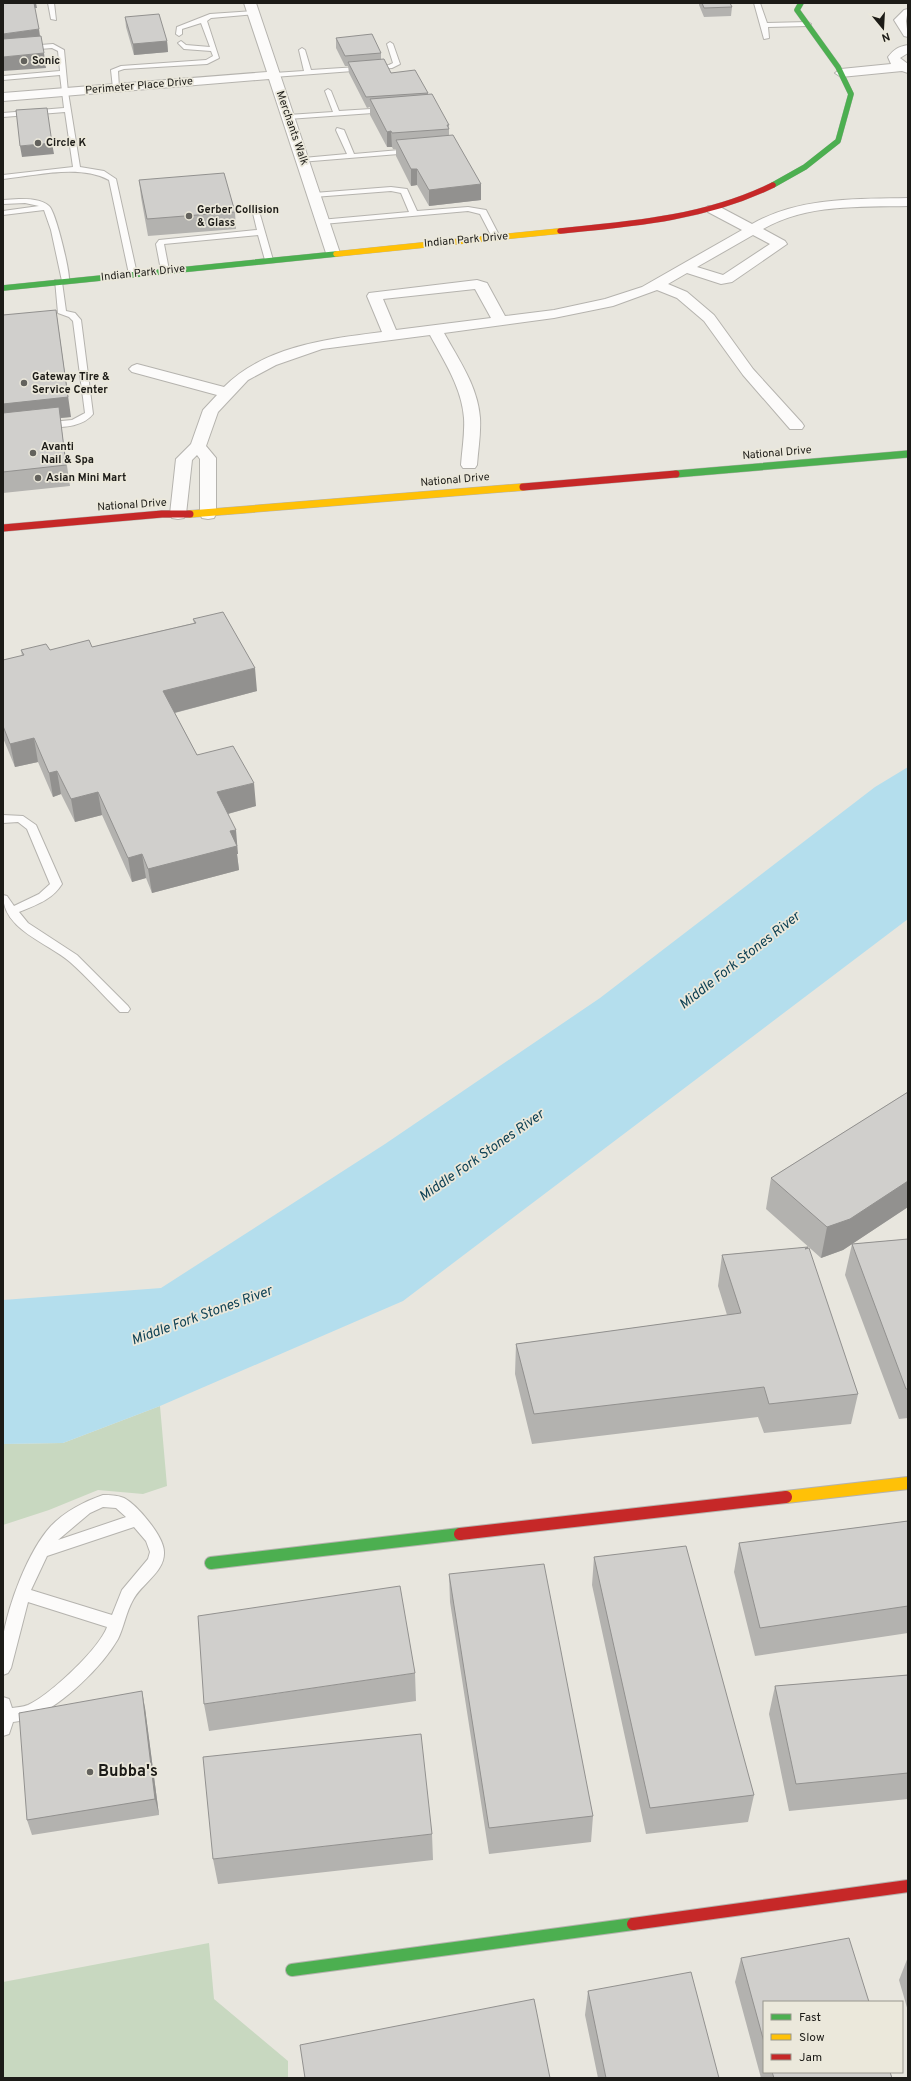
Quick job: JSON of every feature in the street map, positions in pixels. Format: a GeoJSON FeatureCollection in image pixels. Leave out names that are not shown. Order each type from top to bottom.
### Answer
{"type":"FeatureCollection","features":[{"type":"Feature","properties":{"kind":"street","name":"Indian Park Drive"},"geometry":{"type":"LineString","coordinates":[[3,288],[165,270],[634,224],[713,210],[760,193],[805,167],[838,141],[851,94],[834,61],[797,10],[801,3]]}},
{"type":"Feature","properties":{"kind":"street","name":"Merchants Walk"},"geometry":{"type":"LineString","coordinates":[[252,8],[333,253]]}},
{"type":"Feature","properties":{"kind":"street"},"geometry":{"type":"LineString","coordinates":[[908,13],[900,20],[908,33]]}},
{"type":"Feature","properties":{"kind":"street"},"geometry":{"type":"LineString","coordinates":[[901,64],[902,50],[908,49]]}},
{"type":"Feature","properties":{"kind":"street"},"geometry":{"type":"LineString","coordinates":[[834,61],[901,64]]}},
{"type":"Feature","properties":{"kind":"street"},"geometry":{"type":"LineString","coordinates":[[841,73],[901,64]]}},
{"type":"Feature","properties":{"kind":"street","name":"Perimeter Place Drive"},"geometry":{"type":"LineString","coordinates":[[3,97],[274,74]]}},
{"type":"Feature","properties":{"kind":"street"},"geometry":{"type":"LineString","coordinates":[[178,514],[184,459],[198,446],[211,410],[243,377],[271,362],[320,345],[554,314],[608,303],[657,285],[764,222],[802,209],[849,203],[908,202]]}},
{"type":"Feature","properties":{"kind":"street"},"geometry":{"type":"LineString","coordinates":[[686,268],[721,280],[727,279],[780,244],[713,210]]}},
{"type":"Feature","properties":{"kind":"street"},"geometry":{"type":"LineString","coordinates":[[391,336],[374,296],[477,284],[482,286],[500,321]]}},
{"type":"Feature","properties":{"kind":"street"},"geometry":{"type":"LineString","coordinates":[[657,285],[682,295],[709,318],[748,372],[796,426]]}},
{"type":"Feature","properties":{"kind":"street"},"geometry":{"type":"LineString","coordinates":[[435,330],[461,380],[468,400],[472,418],[469,465]]}},
{"type":"Feature","properties":{"kind":"street"},"geometry":{"type":"LineString","coordinates":[[137,369],[227,393]]}},
{"type":"Feature","properties":{"kind":"street"},"geometry":{"type":"LineString","coordinates":[[198,446],[208,458],[208,514]]}},
{"type":"Feature","properties":{"kind":"street","name":"National Drive"},"geometry":{"type":"LineString","coordinates":[[3,528],[178,514],[208,514],[908,454]]}},
{"type":"Feature","properties":{"kind":"street"},"geometry":{"type":"LineString","coordinates":[[212,1563],[908,1484]]}},
{"type":"Feature","properties":{"kind":"street"},"geometry":{"type":"LineString","coordinates":[[292,1970],[908,1886]]}},
{"type":"Feature","properties":{"kind":"lane"},"geometry":{"type":"LineString","coordinates":[[51,3],[54,19]]}},
{"type":"Feature","properties":{"kind":"lane"},"geometry":{"type":"LineString","coordinates":[[757,3],[764,25],[766,38]]}},
{"type":"Feature","properties":{"kind":"lane"},"geometry":{"type":"LineString","coordinates":[[179,34],[179,28],[203,20],[210,16],[252,8]]}},
{"type":"Feature","properties":{"kind":"lane"},"geometry":{"type":"LineString","coordinates":[[116,88],[114,70],[123,67],[207,62],[217,57],[203,20]]}},
{"type":"Feature","properties":{"kind":"lane"},"geometry":{"type":"LineString","coordinates":[[764,25],[808,24]]}},
{"type":"Feature","properties":{"kind":"lane"},"geometry":{"type":"LineString","coordinates":[[181,43],[184,47],[213,49]]}},
{"type":"Feature","properties":{"kind":"lane"},"geometry":{"type":"LineString","coordinates":[[274,74],[390,67],[398,64],[390,44]]}},
{"type":"Feature","properties":{"kind":"lane"},"geometry":{"type":"LineString","coordinates":[[3,50],[52,46],[59,47],[61,50],[65,92],[77,169]]}},
{"type":"Feature","properties":{"kind":"lane"},"geometry":{"type":"LineString","coordinates":[[302,50],[308,72]]}},
{"type":"Feature","properties":{"kind":"lane"},"geometry":{"type":"LineString","coordinates":[[3,78],[63,73]]}},
{"type":"Feature","properties":{"kind":"lane"},"geometry":{"type":"LineString","coordinates":[[328,90],[337,114]]}},
{"type":"Feature","properties":{"kind":"lane"},"geometry":{"type":"LineString","coordinates":[[288,117],[397,109]]}},
{"type":"Feature","properties":{"kind":"lane"},"geometry":{"type":"LineString","coordinates":[[3,115],[68,110]]}},
{"type":"Feature","properties":{"kind":"lane"},"geometry":{"type":"LineString","coordinates":[[340,130],[351,156]]}},
{"type":"Feature","properties":{"kind":"lane"},"geometry":{"type":"LineString","coordinates":[[303,160],[421,150]]}},
{"type":"Feature","properties":{"kind":"lane"},"geometry":{"type":"LineString","coordinates":[[3,177],[77,169],[101,173],[112,179],[133,274]]}},
{"type":"Feature","properties":{"kind":"lane"},"geometry":{"type":"LineString","coordinates":[[314,196],[391,189],[404,191],[414,214]]}},
{"type":"Feature","properties":{"kind":"lane"},"geometry":{"type":"LineString","coordinates":[[3,202],[33,202],[47,208],[53,218],[62,282],[62,313],[72,315],[77,320],[89,414],[84,419],[74,422],[35,426]]}},
{"type":"Feature","properties":{"kind":"lane"},"geometry":{"type":"LineString","coordinates":[[3,213],[47,208]]}},
{"type":"Feature","properties":{"kind":"lane"},"geometry":{"type":"LineString","coordinates":[[323,222],[468,209],[483,212],[496,237]]}},
{"type":"Feature","properties":{"kind":"lane"},"geometry":{"type":"LineString","coordinates":[[255,211],[269,260]]}},
{"type":"Feature","properties":{"kind":"lane"},"geometry":{"type":"LineString","coordinates":[[165,270],[160,244],[162,242],[261,232]]}},
{"type":"Feature","properties":{"kind":"lane"},"geometry":{"type":"LineString","coordinates":[[3,819],[19,818],[27,821],[32,827],[56,884],[54,890],[48,894],[12,911]]}},
{"type":"Feature","properties":{"kind":"lane"},"geometry":{"type":"LineString","coordinates":[[3,899],[24,926],[73,958],[124,1009]]}},
{"type":"Feature","properties":{"kind":"lane"},"geometry":{"type":"LineString","coordinates":[[3,1668],[22,1594],[41,1552],[56,1532],[85,1509],[103,1501],[118,1502],[128,1508],[138,1518],[152,1538],[156,1552],[155,1562],[127,1595],[112,1634],[100,1652],[60,1692],[29,1712],[5,1716]]}},
{"type":"Feature","properties":{"kind":"lane"},"geometry":{"type":"LineString","coordinates":[[41,1552],[138,1518]]}},
{"type":"Feature","properties":{"kind":"lane"},"geometry":{"type":"LineString","coordinates":[[22,1594],[116,1623]]}},
{"type":"Feature","properties":{"kind":"green space"},"geometry":{"type":"Polygon","coordinates":[[[160,1406],[167,1486],[143,1494],[98,1490],[49,1510],[3,1525],[3,1444],[63,1443],[160,1406]]]}},
{"type":"Feature","properties":{"kind":"green space"},"geometry":{"type":"Polygon","coordinates":[[[209,1943],[214,1999],[288,2061],[288,2078],[3,2078],[3,1982],[209,1943]]]}},
{"type":"Feature","properties":{"kind":"water","name":"Middle Fork Stones River"},"geometry":{"type":"Polygon","coordinates":[[[908,767],[908,919],[403,1301],[160,1406],[63,1443],[3,1444],[3,1300],[161,1288],[385,1144],[600,998],[875,787],[908,767]]]}},
{"type":"Feature","properties":{"kind":"building"},"geometry":{"type":"Polygon","coordinates":[[[3,3],[34,3],[39,29],[3,34],[3,3]]]}},
{"type":"Feature","properties":{"kind":"building"},"geometry":{"type":"Polygon","coordinates":[[[702,3],[730,3],[732,7],[704,8],[702,3]]]}},
{"type":"Feature","properties":{"kind":"building"},"geometry":{"type":"Polygon","coordinates":[[[159,14],[167,41],[133,44],[125,17],[159,14]]]}},
{"type":"Feature","properties":{"kind":"building"},"geometry":{"type":"Polygon","coordinates":[[[372,34],[381,53],[345,56],[336,38],[372,34]]]}},
{"type":"Feature","properties":{"kind":"building"},"geometry":{"type":"Polygon","coordinates":[[[41,36],[44,53],[3,57],[3,39],[41,36]]]}},
{"type":"Feature","properties":{"kind":"building"},"geometry":{"type":"Polygon","coordinates":[[[384,59],[391,73],[415,70],[428,93],[366,97],[348,62],[384,59]]]}},
{"type":"Feature","properties":{"kind":"building"},"geometry":{"type":"Polygon","coordinates":[[[432,94],[449,125],[447,125],[449,129],[392,133],[391,131],[387,132],[370,99],[432,94]]]}},
{"type":"Feature","properties":{"kind":"building"},"geometry":{"type":"Polygon","coordinates":[[[47,108],[52,143],[20,146],[16,110],[47,108]]]}},
{"type":"Feature","properties":{"kind":"building"},"geometry":{"type":"Polygon","coordinates":[[[453,135],[481,184],[429,190],[417,169],[411,169],[396,140],[453,135]]]}},
{"type":"Feature","properties":{"kind":"building"},"geometry":{"type":"Polygon","coordinates":[[[224,173],[235,212],[147,219],[139,180],[224,173]]]}},
{"type":"Feature","properties":{"kind":"building"},"geometry":{"type":"Polygon","coordinates":[[[56,310],[68,397],[3,404],[3,315],[56,310]]]}},
{"type":"Feature","properties":{"kind":"building"},"geometry":{"type":"Polygon","coordinates":[[[59,407],[66,465],[3,472],[3,413],[59,407]]]}},
{"type":"Feature","properties":{"kind":"building"},"geometry":{"type":"Polygon","coordinates":[[[223,612],[255,668],[163,691],[197,755],[233,746],[254,783],[217,792],[236,830],[230,831],[237,846],[148,869],[142,854],[128,858],[98,792],[71,799],[57,771],[49,773],[34,738],[10,744],[3,726],[3,660],[24,655],[21,650],[46,644],[50,650],[89,640],[92,647],[196,623],[193,619],[223,612]]]}},
{"type":"Feature","properties":{"kind":"building"},"geometry":{"type":"Polygon","coordinates":[[[908,1092],[908,1181],[850,1219],[827,1227],[771,1178],[908,1092]]]}},
{"type":"Feature","properties":{"kind":"building"},"geometry":{"type":"Polygon","coordinates":[[[908,1239],[908,1389],[906,1389],[852,1244],[908,1239]]]}},
{"type":"Feature","properties":{"kind":"building"},"geometry":{"type":"Polygon","coordinates":[[[808,1247],[805,1249],[809,1248],[858,1394],[769,1404],[764,1387],[534,1414],[516,1344],[741,1313],[722,1255],[808,1247]]]}},
{"type":"Feature","properties":{"kind":"building"},"geometry":{"type":"Polygon","coordinates":[[[908,1521],[908,1606],[760,1628],[739,1543],[908,1521]]]}},
{"type":"Feature","properties":{"kind":"building"},"geometry":{"type":"Polygon","coordinates":[[[686,1546],[754,1795],[650,1808],[594,1557],[686,1546]]]}},
{"type":"Feature","properties":{"kind":"building"},"geometry":{"type":"Polygon","coordinates":[[[544,1564],[593,1816],[489,1828],[449,1574],[544,1564]]]}},
{"type":"Feature","properties":{"kind":"building"},"geometry":{"type":"Polygon","coordinates":[[[400,1586],[415,1673],[204,1704],[198,1616],[400,1586]]]}},
{"type":"Feature","properties":{"kind":"building"},"geometry":{"type":"Polygon","coordinates":[[[908,1675],[908,1773],[796,1784],[775,1686],[908,1675]]]}},
{"type":"Feature","properties":{"kind":"building","name":"Bubba's"},"geometry":{"type":"Polygon","coordinates":[[[142,1691],[155,1799],[27,1820],[19,1713],[142,1691]]]}},
{"type":"Feature","properties":{"kind":"building"},"geometry":{"type":"Polygon","coordinates":[[[421,1734],[432,1834],[213,1859],[203,1757],[421,1734]]]}},
{"type":"Feature","properties":{"kind":"building"},"geometry":{"type":"Polygon","coordinates":[[[849,1938],[869,2001],[763,2001],[763,2038],[741,1958],[849,1938]]]}},
{"type":"Feature","properties":{"kind":"building"},"geometry":{"type":"Polygon","coordinates":[[[691,1972],[719,2078],[606,2078],[588,1991],[691,1972]]]}},
{"type":"Feature","properties":{"kind":"building"},"geometry":{"type":"Polygon","coordinates":[[[534,1999],[550,2078],[305,2078],[300,2045],[534,1999]]]}},
{"type":"Feature","properties":{"kind":"building"},"geometry":{"type":"Polygon","coordinates":[[[772,2073],[890,2073],[892,2078],[774,2078],[772,2073]]]}},
{"type":"Feature","properties":{"kind":"traffic: fast"},"geometry":{"type":"LineString","coordinates":[[773,185],[805,167],[838,141],[851,94],[838,67],[797,10],[801,3]]}},
{"type":"Feature","properties":{"kind":"traffic: fast"},"geometry":{"type":"LineString","coordinates":[[3,288],[336,254]]}},
{"type":"Feature","properties":{"kind":"traffic: fast"},"geometry":{"type":"LineString","coordinates":[[676,474],[908,454]]}},
{"type":"Feature","properties":{"kind":"traffic: fast"},"geometry":{"type":"LineString","coordinates":[[211,1563],[460,1534]]}},
{"type":"Feature","properties":{"kind":"traffic: fast"},"geometry":{"type":"LineString","coordinates":[[292,1970],[633,1924]]}},
{"type":"Feature","properties":{"kind":"traffic: slow"},"geometry":{"type":"LineString","coordinates":[[336,254],[560,231]]}},
{"type":"Feature","properties":{"kind":"traffic: slow"},"geometry":{"type":"LineString","coordinates":[[190,514],[208,514],[523,487]]}},
{"type":"Feature","properties":{"kind":"traffic: slow"},"geometry":{"type":"LineString","coordinates":[[786,1497],[908,1483]]}},
{"type":"Feature","properties":{"kind":"traffic: jam"},"geometry":{"type":"LineString","coordinates":[[560,231],[642,223],[698,213],[725,206],[773,185]]}},
{"type":"Feature","properties":{"kind":"traffic: jam"},"geometry":{"type":"LineString","coordinates":[[523,487],[676,474]]}},
{"type":"Feature","properties":{"kind":"traffic: jam"},"geometry":{"type":"LineString","coordinates":[[3,528],[162,514],[190,514]]}},
{"type":"Feature","properties":{"kind":"traffic: jam"},"geometry":{"type":"LineString","coordinates":[[460,1534],[786,1497]]}},
{"type":"Feature","properties":{"kind":"traffic: jam"},"geometry":{"type":"LineString","coordinates":[[633,1924],[908,1886]]}},
{"type":"Feature","properties":{"kind":"place","name":"Sonic"},"geometry":{"type":"Point","coordinates":[24,61]}},
{"type":"Feature","properties":{"kind":"place","name":"Circle K"},"geometry":{"type":"Point","coordinates":[38,143]}},
{"type":"Feature","properties":{"kind":"place","name":"Gerber Collision & Glass"},"geometry":{"type":"Point","coordinates":[189,216]}},
{"type":"Feature","properties":{"kind":"place","name":"Gateway Tire & Service Center"},"geometry":{"type":"Point","coordinates":[24,383]}},
{"type":"Feature","properties":{"kind":"place","name":"Avanti Nail & Spa"},"geometry":{"type":"Point","coordinates":[33,453]}},
{"type":"Feature","properties":{"kind":"place","name":"Asian Mini Mart"},"geometry":{"type":"Point","coordinates":[38,478]}},
{"type":"Feature","properties":{"kind":"place","name":"Bubba's"},"geometry":{"type":"Point","coordinates":[90,1772]}}]}
